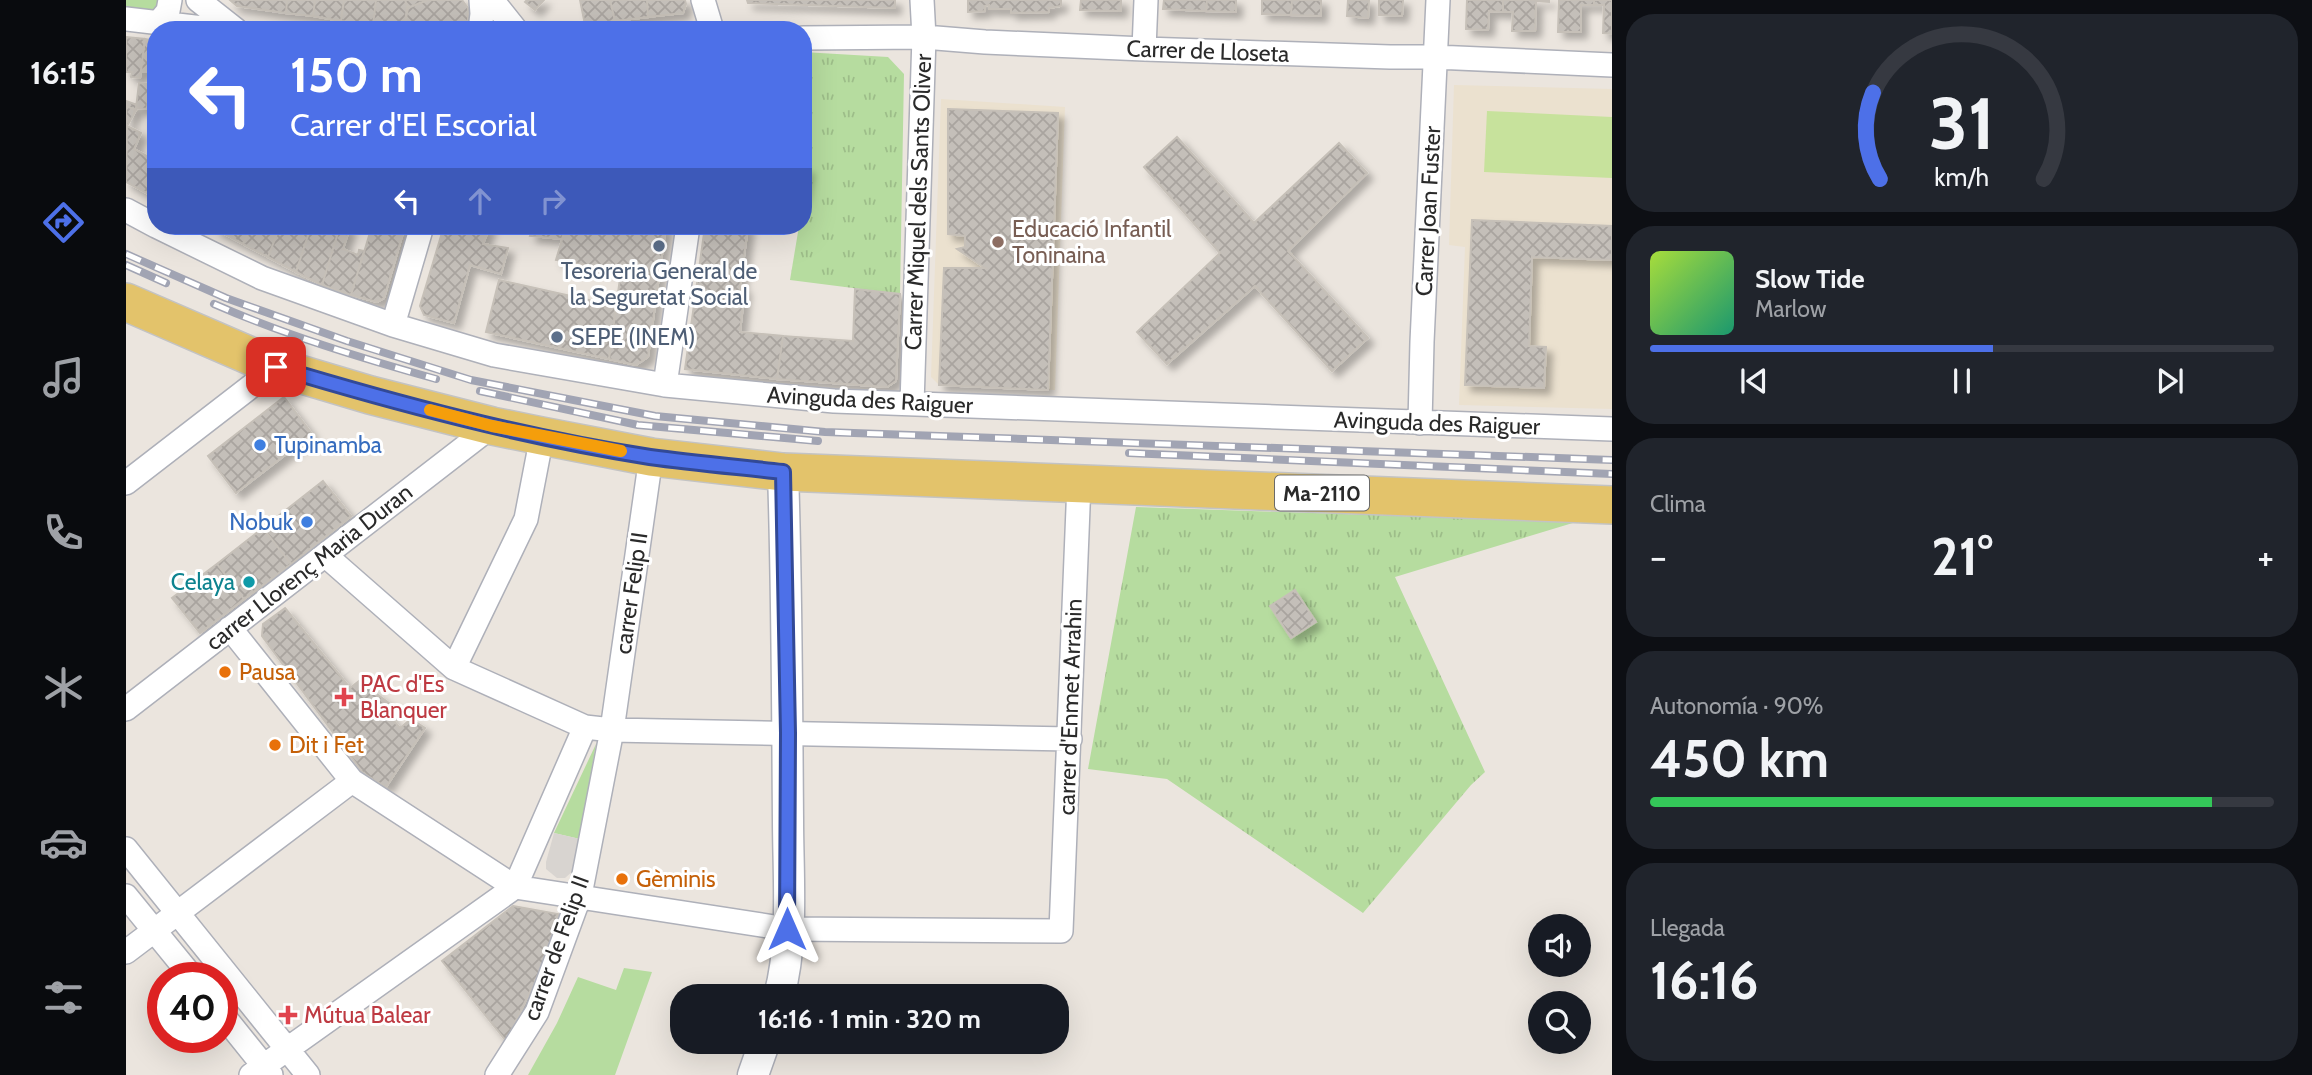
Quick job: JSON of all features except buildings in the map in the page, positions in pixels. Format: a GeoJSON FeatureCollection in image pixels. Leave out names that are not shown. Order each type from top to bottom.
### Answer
{"type":"FeatureCollection","features":[{"type":"Feature","properties":{"kind":"main road","name":"Ma-2110"},"geometry":{"type":"LineString","coordinates":[[126,302],[276,367],[370,395],[492,426],[650,457],[783,472],[1612,505]]}},
{"type":"Feature","properties":{"kind":"street"},"geometry":{"type":"LineString","coordinates":[[160,21],[168,11],[170,0]]}},
{"type":"Feature","properties":{"kind":"street"},"geometry":{"type":"LineString","coordinates":[[198,0],[225,21]]}},
{"type":"Feature","properties":{"kind":"street"},"geometry":{"type":"LineString","coordinates":[[481,0],[481,21]]}},
{"type":"Feature","properties":{"kind":"street"},"geometry":{"type":"LineString","coordinates":[[492,0],[509,21]]}},
{"type":"Feature","properties":{"kind":"street"},"geometry":{"type":"LineString","coordinates":[[703,0],[709,21]]}},
{"type":"Feature","properties":{"kind":"street","name":"Carrer Miquel dels Sants Oliver"},"geometry":{"type":"LineString","coordinates":[[912,404],[924,37],[922,0]]}},
{"type":"Feature","properties":{"kind":"street"},"geometry":{"type":"LineString","coordinates":[[1144,49],[1146,0]]}},
{"type":"Feature","properties":{"kind":"street","name":"Carrer Joan Fuster"},"geometry":{"type":"LineString","coordinates":[[1420,423],[1438,0]]}},
{"type":"Feature","properties":{"kind":"street"},"geometry":{"type":"LineString","coordinates":[[126,19],[147,22]]}},
{"type":"Feature","properties":{"kind":"street","name":"Carrer de Lloseta"},"geometry":{"type":"LineString","coordinates":[[812,38],[924,37],[1144,49],[1612,65]]}},
{"type":"Feature","properties":{"kind":"street","name":"Avinguda des Raiguer"},"geometry":{"type":"LineString","coordinates":[[126,210],[147,221]]}},
{"type":"Feature","properties":{"kind":"street","name":"Avinguda des Raiguer"},"geometry":{"type":"LineString","coordinates":[[174,235],[262,278],[393,325],[494,355],[665,384],[834,401],[1612,429]]}},
{"type":"Feature","properties":{"kind":"street"},"geometry":{"type":"LineString","coordinates":[[393,325],[419,235]]}},
{"type":"Feature","properties":{"kind":"street"},"geometry":{"type":"LineString","coordinates":[[665,384],[687,235]]}},
{"type":"Feature","properties":{"kind":"street"},"geometry":{"type":"LineString","coordinates":[[126,483],[276,367]]}},
{"type":"Feature","properties":{"kind":"street","name":"carrer Llorenç Maria Duran"},"geometry":{"type":"LineString","coordinates":[[126,709],[492,426]]}},
{"type":"Feature","properties":{"kind":"street"},"geometry":{"type":"LineString","coordinates":[[454,668],[526,519],[542,436]]}},
{"type":"Feature","properties":{"kind":"street","name":"carrer Felip II"},"geometry":{"type":"LineString","coordinates":[[612,730],[650,457]]}},
{"type":"Feature","properties":{"kind":"street"},"geometry":{"type":"LineString","coordinates":[[782,984],[787,929],[788,733],[783,472]]}},
{"type":"Feature","properties":{"kind":"street","name":"carrer d'Enmet Arrahin"},"geometry":{"type":"LineString","coordinates":[[787,929],[1061,932],[1079,483]]}},
{"type":"Feature","properties":{"kind":"street"},"geometry":{"type":"LineString","coordinates":[[325,555],[454,668],[585,727],[612,730],[1070,739]]}},
{"type":"Feature","properties":{"kind":"street"},"geometry":{"type":"LineString","coordinates":[[230,628],[352,781],[515,887],[787,929]]}},
{"type":"Feature","properties":{"kind":"street"},"geometry":{"type":"LineString","coordinates":[[238,1037],[262,1072],[286,1048],[515,887],[585,727]]}},
{"type":"Feature","properties":{"kind":"street","name":"carrer de Felip II"},"geometry":{"type":"LineString","coordinates":[[497,1075],[537,1012],[580,895],[612,730]]}},
{"type":"Feature","properties":{"kind":"street"},"geometry":{"type":"LineString","coordinates":[[126,952],[352,781]]}},
{"type":"Feature","properties":{"kind":"street"},"geometry":{"type":"LineString","coordinates":[[126,849],[308,1075]]}},
{"type":"Feature","properties":{"kind":"street"},"geometry":{"type":"LineString","coordinates":[[126,896],[180,962]]}},
{"type":"Feature","properties":{"kind":"street"},"geometry":{"type":"LineString","coordinates":[[753,1075],[760,1054]]}},
{"type":"Feature","properties":{"kind":"shaded area"},"geometry":{"type":"Polygon","coordinates":[[[1454,85],[1612,89],[1612,409],[1459,405],[1465,247],[1449,245],[1454,85]]]}},
{"type":"Feature","properties":{"kind":"shaded area","name":"Educació Infantil Toninaina"},"geometry":{"type":"Polygon","coordinates":[[[941,99],[1065,107],[1055,390],[939,385],[931,377],[941,99]]]}},
{"type":"Feature","properties":{"kind":"shaded area"},"geometry":{"type":"Polygon","coordinates":[[[554,833],[580,839],[574,870],[565,878],[557,878],[546,869],[554,833]]]}},
{"type":"Feature","properties":{"kind":"green space"},"geometry":{"type":"Polygon","coordinates":[[[126,0],[160,0],[151,13],[126,10],[126,0]]]}},
{"type":"Feature","properties":{"kind":"green space"},"geometry":{"type":"Polygon","coordinates":[[[812,53],[888,57],[904,74],[900,294],[790,280],[798,235],[812,235],[812,53]]]}},
{"type":"Feature","properties":{"kind":"green space"},"geometry":{"type":"Polygon","coordinates":[[[1487,111],[1612,117],[1612,178],[1484,172],[1487,111]]]}},
{"type":"Feature","properties":{"kind":"green space"},"geometry":{"type":"Polygon","coordinates":[[[1136,507],[1576,522],[1395,577],[1485,772],[1363,913],[1167,779],[1088,769],[1136,507]]]}},
{"type":"Feature","properties":{"kind":"green space"},"geometry":{"type":"Polygon","coordinates":[[[596,744],[580,839],[554,833],[596,744]]]}},
{"type":"Feature","properties":{"kind":"green space"},"geometry":{"type":"Polygon","coordinates":[[[624,968],[652,972],[615,1075],[528,1075],[557,1023],[578,977],[616,990],[624,968]]]}},
{"type":"Feature","properties":{"kind":"railway"},"geometry":{"type":"LineString","coordinates":[[126,254],[226,298],[347,341],[471,380],[655,416],[825,432],[1612,460]]}},
{"type":"Feature","properties":{"kind":"railway"},"geometry":{"type":"LineString","coordinates":[[126,265],[166,283]]}},
{"type":"Feature","properties":{"kind":"railway"},"geometry":{"type":"LineString","coordinates":[[214,304],[323,345],[436,379]]}},
{"type":"Feature","properties":{"kind":"railway"},"geometry":{"type":"LineString","coordinates":[[480,391],[638,425],[818,441]]}},
{"type":"Feature","properties":{"kind":"railway"},"geometry":{"type":"LineString","coordinates":[[1129,453],[1612,474]]}},
{"type":"Feature","properties":{"kind":"slow traffic"},"geometry":{"type":"LineString","coordinates":[[430,410],[492,426],[621,451]]}},
{"type":"Feature","properties":{"kind":"place","name":"Educació Infantil Toninaina"},"geometry":{"type":"Point","coordinates":[998,242]}},
{"type":"Feature","properties":{"kind":"place","name":"Tesoreria General de la Seguretat Social"},"geometry":{"type":"Point","coordinates":[659,246]}},
{"type":"Feature","properties":{"kind":"place","name":"SEPE (INEM)"},"geometry":{"type":"Point","coordinates":[557,337]}},
{"type":"Feature","properties":{"kind":"place","name":"Tupinamba"},"geometry":{"type":"Point","coordinates":[260,445]}},
{"type":"Feature","properties":{"kind":"place","name":"Nobuk"},"geometry":{"type":"Point","coordinates":[307,522]}},
{"type":"Feature","properties":{"kind":"place","name":"Celaya"},"geometry":{"type":"Point","coordinates":[249,582]}},
{"type":"Feature","properties":{"kind":"place","name":"Pausa"},"geometry":{"type":"Point","coordinates":[225,672]}},
{"type":"Feature","properties":{"kind":"place","name":"PAC d'Es Blanquer"},"geometry":{"type":"Point","coordinates":[344,697]}},
{"type":"Feature","properties":{"kind":"place","name":"Dit i Fet"},"geometry":{"type":"Point","coordinates":[275,745]}},
{"type":"Feature","properties":{"kind":"place","name":"Gèminis"},"geometry":{"type":"Point","coordinates":[622,879]}},
{"type":"Feature","properties":{"kind":"place","name":"Mútua Balear"},"geometry":{"type":"Point","coordinates":[288,1015]}},
{"type":"Feature","properties":{"kind":"route"},"geometry":{"type":"LineString","coordinates":[[276,367],[370,395],[492,426],[650,457],[783,472],[788,733],[787,929]]}}]}
